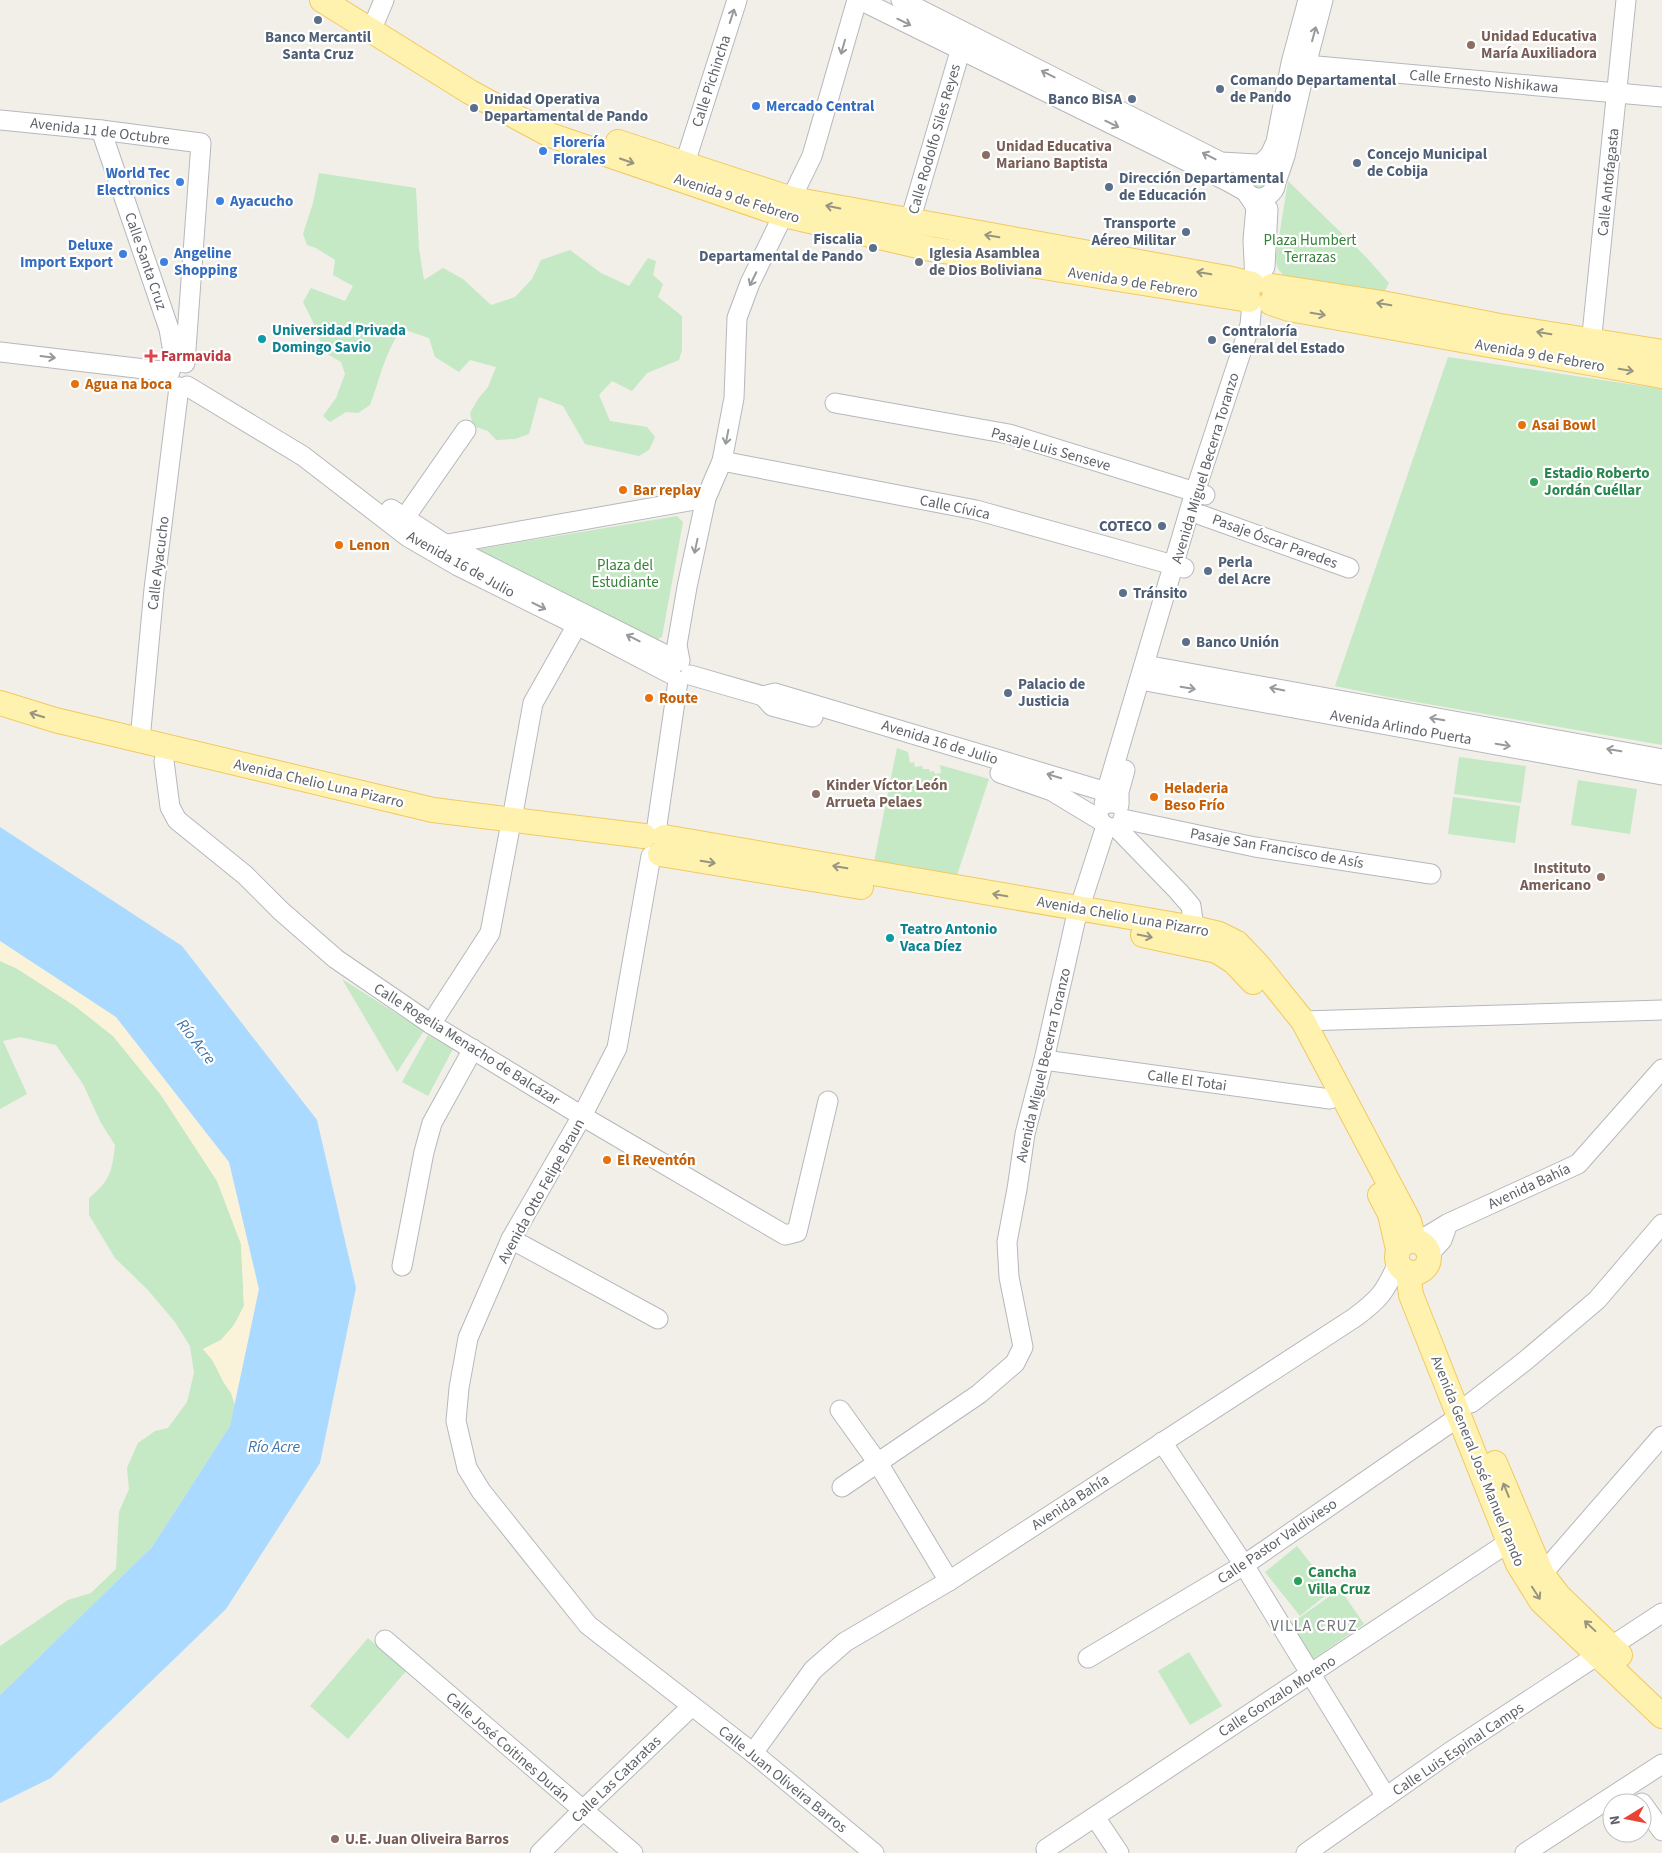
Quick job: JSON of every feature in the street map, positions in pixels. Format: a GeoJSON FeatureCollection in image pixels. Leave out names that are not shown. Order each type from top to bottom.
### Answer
{"type":"FeatureCollection","features":[{"type":"Feature","properties":{"kind":"main road","name":"Avenida 9 de Febrero"},"geometry":{"type":"LineString","coordinates":[[322,0],[377,17],[470,92],[550,135],[788,207],[895,242],[1260,293],[1382,303],[1591,352],[1662,376]]}},
{"type":"Feature","properties":{"kind":"main road","name":"Avenida 9 de Febrero"},"geometry":{"type":"LineString","coordinates":[[343,0],[377,17],[473,80],[556,122],[685,163],[788,207],[910,221],[1227,278],[1260,293]]}},
{"type":"Feature","properties":{"kind":"main road","name":"Avenida 9 de Febrero"},"geometry":{"type":"LineString","coordinates":[[1591,352],[1662,352]]}},
{"type":"Feature","properties":{"kind":"main road","name":"Avenida Chelio Luna Pizarro"},"geometry":{"type":"LineString","coordinates":[[0,703],[55,720],[433,810],[510,826]]}},
{"type":"Feature","properties":{"kind":"main road","name":"Avenida Chelio Luna Pizarro"},"geometry":{"type":"LineString","coordinates":[[0,718],[37,732],[421,821],[510,826],[653,844],[1192,936],[1219,934],[1237,943],[1258,965],[1303,1021],[1409,1221],[1413,1256]]}},
{"type":"Feature","properties":{"kind":"main road","name":"Avenida Chelio Luna Pizarro"},"geometry":{"type":"LineString","coordinates":[[1192,936],[1234,962],[1263,994],[1292,1034],[1330,1099],[1413,1256]]}},
{"type":"Feature","properties":{"kind":"main road","name":"Avenida General José Manuel Pando"},"geometry":{"type":"LineString","coordinates":[[1413,1256],[1518,1564],[1541,1601],[1662,1697]]}},
{"type":"Feature","properties":{"kind":"main road","name":"Avenida General José Manuel Pando"},"geometry":{"type":"LineString","coordinates":[[1466,1409],[1542,1574],[1605,1651],[1662,1716]]}},
{"type":"Feature","properties":{"kind":"street","name":"Calle Pichincha"},"geometry":{"type":"LineString","coordinates":[[685,163],[737,0]]}},
{"type":"Feature","properties":{"kind":"street"},"geometry":{"type":"LineString","coordinates":[[858,0],[1219,177],[1247,193],[1258,198],[1272,189],[1276,177],[1270,168],[1258,164],[1221,162],[901,0]]}},
{"type":"Feature","properties":{"kind":"street","name":"Avenida Otto Felipe Braun"},"geometry":{"type":"LineString","coordinates":[[692,1706],[588,1625],[481,1491],[467,1468],[456,1422],[459,1388],[468,1338],[511,1239],[582,1116],[617,1048],[653,844],[679,671],[677,645],[706,498],[722,461],[734,398],[737,318],[750,283],[812,156],[858,0]]}},
{"type":"Feature","properties":{"kind":"street"},"geometry":{"type":"LineString","coordinates":[[1247,193],[1242,186],[1243,175],[1250,166],[1258,164],[1270,155],[1276,142],[1291,63],[1308,0]]}},
{"type":"Feature","properties":{"kind":"street","name":"Avenida Miguel Becerra Toranzo"},"geometry":{"type":"LineString","coordinates":[[1108,809],[1119,792],[1148,673],[1260,293],[1272,189],[1285,156],[1323,0]]}},
{"type":"Feature","properties":{"kind":"street","name":"Calle Antofagasta"},"geometry":{"type":"LineString","coordinates":[[1591,352],[1626,0]]}},
{"type":"Feature","properties":{"kind":"street","name":"Calle Rodolfo Siles Reyes"},"geometry":{"type":"LineString","coordinates":[[895,242],[910,221],[966,32]]}},
{"type":"Feature","properties":{"kind":"street","name":"Calle Ernesto Nishikawa"},"geometry":{"type":"LineString","coordinates":[[1306,65],[1662,97]]}},
{"type":"Feature","properties":{"kind":"street","name":"Avenida 11 de Octubre"},"geometry":{"type":"LineString","coordinates":[[0,120],[101,130],[201,143]]}},
{"type":"Feature","properties":{"kind":"street","name":"Calle Santa Cruz"},"geometry":{"type":"LineString","coordinates":[[101,130],[169,329],[182,375]]}},
{"type":"Feature","properties":{"kind":"street","name":"Calle Ayacucho"},"geometry":{"type":"LineString","coordinates":[[140,740],[154,589],[182,375],[201,143]]}},
{"type":"Feature","properties":{"kind":"street","name":"Avenida Miguel Becerra Toranzo"},"geometry":{"type":"LineString","coordinates":[[1247,193],[1256,207],[1253,240],[1260,293]]}},
{"type":"Feature","properties":{"kind":"street","name":"Avenida 16 de Julio"},"geometry":{"type":"LineString","coordinates":[[0,352],[182,375],[303,441],[404,518],[458,566],[577,625],[679,671],[763,696],[775,693],[1108,809],[1191,906],[1192,936]]}},
{"type":"Feature","properties":{"kind":"street","name":"Avenida 16 de Julio"},"geometry":{"type":"LineString","coordinates":[[182,375],[303,456],[408,537],[439,548],[664,654],[679,671]]}},
{"type":"Feature","properties":{"kind":"street","name":"Pasaje Luis Senseve"},"geometry":{"type":"LineString","coordinates":[[835,403],[1009,434],[1200,494]]}},
{"type":"Feature","properties":{"kind":"street"},"geometry":{"type":"LineString","coordinates":[[404,518],[466,430]]}},
{"type":"Feature","properties":{"kind":"street","name":"Calle Cívica"},"geometry":{"type":"LineString","coordinates":[[722,461],[976,510],[1179,567]]}},
{"type":"Feature","properties":{"kind":"street","name":"Avenida Miguel Becerra Toranzo"},"geometry":{"type":"LineString","coordinates":[[1179,567],[1201,515],[1200,494]]}},
{"type":"Feature","properties":{"kind":"street"},"geometry":{"type":"LineString","coordinates":[[439,548],[706,498]]}},
{"type":"Feature","properties":{"kind":"street","name":"Pasaje Óscar Paredes"},"geometry":{"type":"LineString","coordinates":[[1201,515],[1349,568]]}},
{"type":"Feature","properties":{"kind":"street"},"geometry":{"type":"LineString","coordinates":[[431,1024],[490,933],[533,703],[577,625]]}},
{"type":"Feature","properties":{"kind":"street","name":"Avenida Miguel Becerra Toranzo"},"geometry":{"type":"LineString","coordinates":[[842,1487],[979,1394],[1015,1363],[1022,1347],[1009,1277],[1007,1242],[1017,1190],[1024,1134],[1044,1060],[1077,915],[1108,809],[1113,770],[1148,673]]}},
{"type":"Feature","properties":{"kind":"street","name":"Avenida Arlindo Puerta"},"geometry":{"type":"LineString","coordinates":[[1148,673],[1662,759]]}},
{"type":"Feature","properties":{"kind":"street","name":"Avenida Arlindo Puerta"},"geometry":{"type":"LineString","coordinates":[[1148,673],[1662,775]]}},
{"type":"Feature","properties":{"kind":"street","name":"Avenida 16 de Julio"},"geometry":{"type":"LineString","coordinates":[[763,696],[772,706],[875,734],[1026,781],[1052,792],[1108,809]]}},
{"type":"Feature","properties":{"kind":"street","name":"Calle Rogelia Menacho de Balcázar"},"geometry":{"type":"LineString","coordinates":[[164,761],[170,807],[177,820],[245,875],[280,911],[336,959],[472,1050],[785,1235],[796,1232],[828,1101]]}},
{"type":"Feature","properties":{"kind":"street","name":"Pasaje San Francisco de Asís"},"geometry":{"type":"LineString","coordinates":[[1108,809],[1255,847],[1432,874]]}},
{"type":"Feature","properties":{"kind":"street"},"geometry":{"type":"LineString","coordinates":[[1303,1021],[1662,1010]]}},
{"type":"Feature","properties":{"kind":"street"},"geometry":{"type":"LineString","coordinates":[[402,1266],[422,1162],[432,1123],[472,1050]]}},
{"type":"Feature","properties":{"kind":"street","name":"Calle El Totai"},"geometry":{"type":"LineString","coordinates":[[1044,1060],[1330,1099]]}},
{"type":"Feature","properties":{"kind":"street","name":"Avenida Bahía"},"geometry":{"type":"LineString","coordinates":[[753,1753],[813,1670],[845,1642],[949,1581],[1373,1304],[1413,1256],[1442,1240],[1447,1224],[1578,1164],[1662,1069]]}},
{"type":"Feature","properties":{"kind":"street","name":"Calle Pastor Valdivieso"},"geometry":{"type":"LineString","coordinates":[[1088,1658],[1244,1565],[1466,1409],[1597,1300],[1662,1224]]}},
{"type":"Feature","properties":{"kind":"street"},"geometry":{"type":"LineString","coordinates":[[511,1239],[658,1319]]}},
{"type":"Feature","properties":{"kind":"street"},"geometry":{"type":"LineString","coordinates":[[840,1410],[878,1463],[949,1581]]}},
{"type":"Feature","properties":{"kind":"street"},"geometry":{"type":"LineString","coordinates":[[1542,1574],[1662,1436]]}},
{"type":"Feature","properties":{"kind":"street"},"geometry":{"type":"LineString","coordinates":[[1162,1442],[1244,1565],[1386,1797]]}},
{"type":"Feature","properties":{"kind":"street","name":"Calle Gonzalo Moreno"},"geometry":{"type":"LineString","coordinates":[[1046,1849],[1509,1542]]}},
{"type":"Feature","properties":{"kind":"street","name":"Calle Luis Espinal Camps"},"geometry":{"type":"LineString","coordinates":[[1306,1853],[1450,1752],[1662,1613]]}},
{"type":"Feature","properties":{"kind":"street","name":"Calle José Coitines Durán"},"geometry":{"type":"LineString","coordinates":[[385,1640],[633,1853]]}},
{"type":"Feature","properties":{"kind":"street","name":"Calle Juan Oliveira Barros"},"geometry":{"type":"LineString","coordinates":[[692,1706],[753,1753],[874,1853]]}},
{"type":"Feature","properties":{"kind":"street","name":"Calle Las Cataratas"},"geometry":{"type":"LineString","coordinates":[[540,1853],[692,1706]]}},
{"type":"Feature","properties":{"kind":"street"},"geometry":{"type":"LineString","coordinates":[[1526,1853],[1662,1764]]}},
{"type":"Feature","properties":{"kind":"street"},"geometry":{"type":"LineString","coordinates":[[1630,1786],[1635,1793]]}},
{"type":"Feature","properties":{"kind":"street"},"geometry":{"type":"LineString","coordinates":[[1095,1817],[1119,1853]]}},
{"type":"Feature","properties":{"kind":"street"},"geometry":{"type":"LineString","coordinates":[[1652,1818],[1662,1832]]}},
{"type":"Feature","properties":{"kind":"green space"},"geometry":{"type":"Polygon","coordinates":[[[319,173],[416,188],[419,249],[424,280],[443,268],[463,279],[491,305],[515,297],[532,279],[541,260],[570,250],[601,273],[629,286],[648,258],[656,261],[653,275],[663,284],[658,297],[682,316],[682,350],[679,360],[647,373],[632,391],[612,381],[599,395],[610,421],[647,427],[655,437],[649,450],[639,456],[585,444],[563,406],[539,397],[529,434],[515,439],[496,440],[488,431],[473,426],[470,413],[488,387],[496,367],[470,360],[459,372],[435,357],[429,338],[402,329],[391,346],[370,405],[358,413],[346,412],[330,422],[323,416],[336,398],[345,374],[341,362],[324,352],[314,324],[303,302],[311,288],[345,301],[353,286],[333,275],[335,260],[316,248],[307,245],[303,234],[313,203],[319,173]]]}},
{"type":"Feature","properties":{"kind":"green space"},"geometry":{"type":"Polygon","coordinates":[[[1255,174],[1261,174],[1266,179],[1264,188],[1255,190],[1250,185],[1250,179],[1255,174]]]}},
{"type":"Feature","properties":{"kind":"green space","name":"Plaza Humbert Terrazas"},"geometry":{"type":"Polygon","coordinates":[[[1288,181],[1367,258],[1389,283],[1384,292],[1289,279],[1280,272],[1277,267],[1276,256],[1288,181]]]}},
{"type":"Feature","properties":{"kind":"green space","name":"Estadio Roberto Jordán Cuéllar"},"geometry":{"type":"Polygon","coordinates":[[[1448,357],[1662,389],[1662,745],[1335,686],[1448,357]]]}},
{"type":"Feature","properties":{"kind":"green space","name":"Plaza del Estudiante"},"geometry":{"type":"Polygon","coordinates":[[[677,516],[683,522],[662,637],[653,641],[478,552],[480,549],[677,516]]]}},
{"type":"Feature","properties":{"kind":"green space"},"geometry":{"type":"Polygon","coordinates":[[[897,748],[908,752],[910,763],[914,762],[915,767],[922,766],[923,769],[929,769],[930,772],[934,771],[935,774],[941,773],[940,765],[989,779],[957,875],[874,862],[897,748]]]}},
{"type":"Feature","properties":{"kind":"green space"},"geometry":{"type":"Polygon","coordinates":[[[1459,757],[1526,766],[1521,803],[1454,794],[1459,757]]]}},
{"type":"Feature","properties":{"kind":"green space"},"geometry":{"type":"Polygon","coordinates":[[[1578,780],[1637,789],[1630,834],[1571,825],[1578,780]]]}},
{"type":"Feature","properties":{"kind":"green space"},"geometry":{"type":"Polygon","coordinates":[[[1453,797],[1520,806],[1515,843],[1448,834],[1453,797]]]}},
{"type":"Feature","properties":{"kind":"green space"},"geometry":{"type":"Polygon","coordinates":[[[0,961],[16,968],[75,1006],[113,1036],[161,1095],[217,1181],[241,1244],[244,1306],[234,1325],[221,1340],[203,1349],[213,1361],[231,1393],[235,1405],[230,1426],[152,1547],[0,1695],[0,1646],[68,1600],[91,1593],[116,1569],[119,1512],[129,1489],[127,1468],[138,1443],[155,1431],[168,1428],[187,1402],[194,1373],[190,1346],[175,1322],[148,1290],[115,1258],[89,1215],[89,1198],[106,1181],[109,1175],[115,1145],[101,1123],[83,1084],[56,1045],[20,1037],[3,1041],[27,1094],[0,1109],[0,961]]]}},
{"type":"Feature","properties":{"kind":"green space"},"geometry":{"type":"Polygon","coordinates":[[[342,979],[424,1031],[397,1072],[342,979]]]}},
{"type":"Feature","properties":{"kind":"green space"},"geometry":{"type":"Polygon","coordinates":[[[428,1035],[453,1049],[428,1096],[402,1082],[428,1035]]]}},
{"type":"Feature","properties":{"kind":"green space","name":"Cancha Villa Cruz"},"geometry":{"type":"Polygon","coordinates":[[[1297,1546],[1332,1590],[1300,1616],[1265,1572],[1297,1546]]]}},
{"type":"Feature","properties":{"kind":"green space"},"geometry":{"type":"Polygon","coordinates":[[[1340,1589],[1364,1624],[1313,1659],[1289,1625],[1340,1589]]]}},
{"type":"Feature","properties":{"kind":"green space"},"geometry":{"type":"Polygon","coordinates":[[[368,1638],[406,1671],[348,1739],[310,1706],[368,1638]]]}},
{"type":"Feature","properties":{"kind":"green space"},"geometry":{"type":"Polygon","coordinates":[[[1189,1652],[1222,1706],[1190,1725],[1158,1671],[1189,1652]]]}},
{"type":"Feature","properties":{"kind":"sand"},"geometry":{"type":"Polygon","coordinates":[[[0,941],[116,1017],[229,1163],[259,1289],[235,1405],[231,1393],[213,1361],[203,1349],[221,1340],[234,1325],[244,1306],[241,1244],[217,1181],[161,1095],[113,1036],[75,1006],[16,968],[0,961],[0,941]]]}},
{"type":"Feature","properties":{"kind":"water","name":"Río Acre"},"geometry":{"type":"Polygon","coordinates":[[[0,827],[182,946],[317,1120],[356,1288],[320,1463],[226,1609],[51,1778],[0,1803],[0,1695],[152,1547],[230,1426],[259,1289],[229,1162],[116,1017],[0,941],[0,827]]]}},
{"type":"Feature","properties":{"kind":"place","name":"Banco Mercantil Santa Cruz"},"geometry":{"type":"Point","coordinates":[318,20]}},
{"type":"Feature","properties":{"kind":"place","name":"Unidad Educativa María Auxiliadora"},"geometry":{"type":"Point","coordinates":[1471,45]}},
{"type":"Feature","properties":{"kind":"place","name":"Comando Departamental de Pando"},"geometry":{"type":"Point","coordinates":[1220,89]}},
{"type":"Feature","properties":{"kind":"place","name":"Banco BISA"},"geometry":{"type":"Point","coordinates":[1132,99]}},
{"type":"Feature","properties":{"kind":"place","name":"Mercado Central"},"geometry":{"type":"Point","coordinates":[756,106]}},
{"type":"Feature","properties":{"kind":"place","name":"Unidad Operativa Departamental de Pando"},"geometry":{"type":"Point","coordinates":[474,108]}},
{"type":"Feature","properties":{"kind":"place","name":"Florería Florales"},"geometry":{"type":"Point","coordinates":[543,151]}},
{"type":"Feature","properties":{"kind":"place","name":"Unidad Educativa Mariano Baptista"},"geometry":{"type":"Point","coordinates":[986,155]}},
{"type":"Feature","properties":{"kind":"place","name":"Concejo Municipal de Cobija"},"geometry":{"type":"Point","coordinates":[1357,163]}},
{"type":"Feature","properties":{"kind":"place","name":"World Tec Electronics"},"geometry":{"type":"Point","coordinates":[180,182]}},
{"type":"Feature","properties":{"kind":"place","name":"Dirección Departamental de Educación"},"geometry":{"type":"Point","coordinates":[1109,187]}},
{"type":"Feature","properties":{"kind":"place","name":"Ayacucho"},"geometry":{"type":"Point","coordinates":[220,201]}},
{"type":"Feature","properties":{"kind":"place","name":"Transporte Aéreo Militar"},"geometry":{"type":"Point","coordinates":[1186,232]}},
{"type":"Feature","properties":{"kind":"place","name":"Fiscalia Departamental de Pando"},"geometry":{"type":"Point","coordinates":[873,248]}},
{"type":"Feature","properties":{"kind":"place","name":"Deluxe Import Export"},"geometry":{"type":"Point","coordinates":[123,254]}},
{"type":"Feature","properties":{"kind":"place","name":"Angeline Shopping"},"geometry":{"type":"Point","coordinates":[164,262]}},
{"type":"Feature","properties":{"kind":"place","name":"Iglesia Asamblea de Dios Boliviana"},"geometry":{"type":"Point","coordinates":[919,262]}},
{"type":"Feature","properties":{"kind":"place","name":"Universidad Privada Domingo Savio"},"geometry":{"type":"Point","coordinates":[262,339]}},
{"type":"Feature","properties":{"kind":"place","name":"Contraloría General del Estado"},"geometry":{"type":"Point","coordinates":[1212,340]}},
{"type":"Feature","properties":{"kind":"place","name":"Farmavida"},"geometry":{"type":"Point","coordinates":[151,356]}},
{"type":"Feature","properties":{"kind":"place","name":"Agua na boca"},"geometry":{"type":"Point","coordinates":[75,384]}},
{"type":"Feature","properties":{"kind":"place","name":"Asai Bowl"},"geometry":{"type":"Point","coordinates":[1522,425]}},
{"type":"Feature","properties":{"kind":"place","name":"Estadio Roberto Jordán Cuéllar"},"geometry":{"type":"Point","coordinates":[1534,482]}},
{"type":"Feature","properties":{"kind":"place","name":"Bar replay"},"geometry":{"type":"Point","coordinates":[623,490]}},
{"type":"Feature","properties":{"kind":"place","name":"COTECO"},"geometry":{"type":"Point","coordinates":[1162,526]}},
{"type":"Feature","properties":{"kind":"place","name":"Lenon"},"geometry":{"type":"Point","coordinates":[339,545]}},
{"type":"Feature","properties":{"kind":"place","name":"Perla del Acre"},"geometry":{"type":"Point","coordinates":[1208,571]}},
{"type":"Feature","properties":{"kind":"place","name":"Tránsito"},"geometry":{"type":"Point","coordinates":[1123,593]}},
{"type":"Feature","properties":{"kind":"place","name":"Banco Unión"},"geometry":{"type":"Point","coordinates":[1186,642]}},
{"type":"Feature","properties":{"kind":"place","name":"Palacio de Justicia"},"geometry":{"type":"Point","coordinates":[1008,693]}},
{"type":"Feature","properties":{"kind":"place","name":"Route"},"geometry":{"type":"Point","coordinates":[649,698]}},
{"type":"Feature","properties":{"kind":"place","name":"Kinder Víctor León Arrueta Pelaes"},"geometry":{"type":"Point","coordinates":[816,794]}},
{"type":"Feature","properties":{"kind":"place","name":"Heladeria Beso Frío"},"geometry":{"type":"Point","coordinates":[1154,797]}},
{"type":"Feature","properties":{"kind":"place","name":"Instituto Americano"},"geometry":{"type":"Point","coordinates":[1601,877]}},
{"type":"Feature","properties":{"kind":"place","name":"Teatro Antonio Vaca Díez"},"geometry":{"type":"Point","coordinates":[890,938]}},
{"type":"Feature","properties":{"kind":"place","name":"El Reventón"},"geometry":{"type":"Point","coordinates":[607,1160]}},
{"type":"Feature","properties":{"kind":"place","name":"Cancha Villa Cruz"},"geometry":{"type":"Point","coordinates":[1298,1581]}},
{"type":"Feature","properties":{"kind":"place","name":"U.E. Juan Oliveira Barros"},"geometry":{"type":"Point","coordinates":[335,1839]}},
{"type":"Feature","properties":{"kind":"district","name":"VILLA CRUZ"},"geometry":{"type":"Point","coordinates":[1314,1625]}}]}
